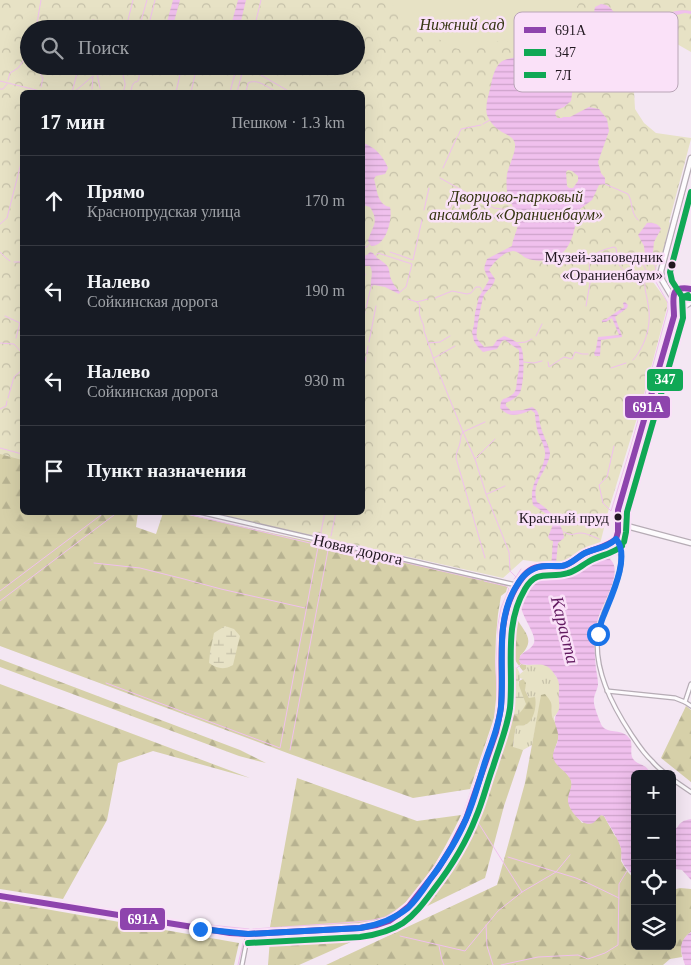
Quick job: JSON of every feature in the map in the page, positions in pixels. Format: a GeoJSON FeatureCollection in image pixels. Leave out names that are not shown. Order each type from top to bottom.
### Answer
{"type":"FeatureCollection","features":[{"type":"Feature","properties":{"kind":"main road"},"geometry":{"type":"LineString","coordinates":[[690,303],[680,306],[673,300],[662,280],[661,271],[691,158]]}},
{"type":"Feature","properties":{"kind":"main road"},"geometry":{"type":"LineString","coordinates":[[674,316],[673,295],[675,290],[681,287],[688,290]]}},
{"type":"Feature","properties":{"kind":"main road"},"geometry":{"type":"LineString","coordinates":[[0,896],[200,929],[248,934],[360,928],[388,921],[410,906],[452,846],[466,819],[496,732],[501,707],[505,614],[509,601],[517,585],[530,570],[539,566],[557,566],[570,563],[586,553],[608,545],[616,539],[618,534],[618,510],[674,316],[678,309],[690,303]]}},
{"type":"Feature","properties":{"kind":"main road"},"geometry":{"type":"LineString","coordinates":[[618,526],[623,525],[691,543]]}},
{"type":"Feature","properties":{"kind":"street","name":"Новая дорога"},"geometry":{"type":"LineString","coordinates":[[212,515],[517,585]]}},
{"type":"Feature","properties":{"kind":"street"},"geometry":{"type":"LineString","coordinates":[[616,539],[619,542],[621,565],[598,634],[599,660],[607,691],[618,712],[641,749],[661,770]]}},
{"type":"Feature","properties":{"kind":"street"},"geometry":{"type":"LineString","coordinates":[[685,702],[691,684]]}},
{"type":"Feature","properties":{"kind":"street"},"geometry":{"type":"LineString","coordinates":[[607,691],[675,698],[691,706]]}},
{"type":"Feature","properties":{"kind":"street"},"geometry":{"type":"LineString","coordinates":[[676,781],[691,792]]}},
{"type":"Feature","properties":{"kind":"street"},"geometry":{"type":"LineString","coordinates":[[242,965],[248,934]]}},
{"type":"Feature","properties":{"kind":"green space","name":"Дворцово-парковый ансамбль «Ораниенбаум»"},"geometry":{"type":"Polygon","coordinates":[[[0,0],[691,0],[691,52],[678,45],[678,12],[514,12],[514,92],[634,92],[635,109],[644,123],[656,133],[691,138],[662,255],[653,280],[667,301],[667,308],[600,544],[560,563],[523,560],[503,578],[222,515],[365,515],[365,90],[20,90],[20,459],[0,454],[0,0]]]}},
{"type":"Feature","properties":{"kind":"green space","name":"Нижний сад"},"geometry":{"type":"Polygon","coordinates":[[[391,0],[581,0],[574,12],[514,12],[514,38],[489,43],[482,39],[481,44],[477,48],[470,50],[450,46],[409,23],[400,16],[391,0]]]}},
{"type":"Feature","properties":{"kind":"green space"},"geometry":{"type":"Polygon","coordinates":[[[680,290],[686,290],[690,297],[686,304],[680,304],[676,300],[676,294],[680,290]]]}},
{"type":"Feature","properties":{"kind":"green space"},"geometry":{"type":"Polygon","coordinates":[[[20,385],[20,515],[138,515],[136,527],[156,534],[162,515],[188,515],[508,584],[506,592],[501,596],[498,614],[495,663],[497,690],[494,718],[470,789],[413,798],[0,646],[0,387],[20,385]]]}},
{"type":"Feature","properties":{"kind":"green space"},"geometry":{"type":"Polygon","coordinates":[[[616,541],[618,550],[610,559],[603,555],[596,555],[585,560],[569,572],[557,575],[555,573],[594,553],[600,554],[608,551],[608,548],[616,541]]]}},
{"type":"Feature","properties":{"kind":"green space"},"geometry":{"type":"Polygon","coordinates":[[[511,601],[516,617],[528,640],[528,645],[520,656],[521,664],[526,665],[526,669],[523,671],[510,652],[506,640],[506,625],[511,601]]]}},
{"type":"Feature","properties":{"kind":"green space"},"geometry":{"type":"Polygon","coordinates":[[[225,626],[234,629],[240,636],[233,665],[227,668],[215,667],[209,663],[214,633],[225,626]]]}},
{"type":"Feature","properties":{"kind":"green space"},"geometry":{"type":"Polygon","coordinates":[[[0,659],[240,750],[266,763],[239,756],[0,667],[0,659]]]}},
{"type":"Feature","properties":{"kind":"green space"},"geometry":{"type":"Polygon","coordinates":[[[543,664],[550,667],[559,681],[559,711],[554,717],[555,723],[542,695],[532,745],[523,750],[513,748],[516,725],[526,725],[529,698],[520,674],[526,669],[526,665],[543,664]]]}},
{"type":"Feature","properties":{"kind":"green space"},"geometry":{"type":"Polygon","coordinates":[[[516,667],[520,675],[518,683],[526,704],[517,716],[508,713],[507,698],[512,683],[506,672],[509,668],[516,667]]]}},
{"type":"Feature","properties":{"kind":"green space"},"geometry":{"type":"Polygon","coordinates":[[[523,679],[526,683],[525,690],[529,698],[535,697],[536,704],[531,720],[524,725],[516,726],[513,747],[523,750],[504,806],[485,878],[413,913],[448,867],[468,830],[511,701],[517,693],[519,681],[523,679]]]}},
{"type":"Feature","properties":{"kind":"green space"},"geometry":{"type":"Polygon","coordinates":[[[0,684],[250,778],[153,751],[118,763],[107,820],[63,899],[0,889],[0,684]]]}},
{"type":"Feature","properties":{"kind":"green space"},"geometry":{"type":"Polygon","coordinates":[[[545,694],[551,703],[552,716],[559,733],[554,751],[571,779],[572,785],[568,800],[570,807],[582,823],[601,815],[604,816],[618,838],[622,852],[621,861],[631,876],[631,950],[676,950],[676,889],[691,889],[691,932],[682,943],[682,957],[670,959],[663,965],[326,965],[497,885],[525,783],[541,695],[545,694]]]}},
{"type":"Feature","properties":{"kind":"green space"},"geometry":{"type":"Polygon","coordinates":[[[686,706],[691,710],[691,782],[661,758],[686,706]]]}},
{"type":"Feature","properties":{"kind":"green space"},"geometry":{"type":"Polygon","coordinates":[[[297,778],[417,821],[461,815],[439,857],[419,888],[396,912],[385,918],[361,924],[270,927],[297,778]]]}},
{"type":"Feature","properties":{"kind":"green space"},"geometry":{"type":"Polygon","coordinates":[[[0,901],[239,943],[234,965],[0,965],[0,901]]]}},
{"type":"Feature","properties":{"kind":"green space"},"geometry":{"type":"Polygon","coordinates":[[[380,929],[299,965],[268,965],[270,939],[348,935],[380,929]]]}},
{"type":"Feature","properties":{"kind":"water"},"geometry":{"type":"Polygon","coordinates":[[[173,0],[180,0],[174,20],[167,20],[173,0]]]}},
{"type":"Feature","properties":{"kind":"water"},"geometry":{"type":"Polygon","coordinates":[[[238,0],[246,0],[241,20],[232,20],[238,0]]]}},
{"type":"Feature","properties":{"kind":"water"},"geometry":{"type":"Polygon","coordinates":[[[604,4],[614,12],[594,12],[595,7],[604,4]]]}},
{"type":"Feature","properties":{"kind":"water"},"geometry":{"type":"Polygon","coordinates":[[[684,10],[691,11],[691,14],[678,15],[678,12],[672,12],[684,10]]]}},
{"type":"Feature","properties":{"kind":"water","name":"Караста"},"geometry":{"type":"Polygon","coordinates":[[[514,57],[514,92],[572,92],[571,101],[555,113],[557,118],[570,117],[589,107],[599,109],[607,119],[609,131],[598,162],[601,173],[605,178],[605,184],[599,185],[592,200],[580,209],[574,233],[565,251],[550,260],[538,261],[526,258],[513,251],[502,256],[493,264],[489,270],[495,279],[484,295],[477,335],[484,347],[493,346],[497,340],[504,336],[518,343],[521,347],[523,371],[521,391],[516,397],[506,403],[506,406],[511,411],[532,407],[537,411],[550,451],[547,465],[536,489],[536,495],[537,502],[555,517],[563,533],[564,538],[558,543],[555,573],[557,575],[564,574],[595,556],[608,558],[613,562],[615,569],[612,584],[599,616],[596,630],[595,652],[598,685],[594,703],[603,727],[624,733],[631,741],[631,755],[633,759],[649,770],[631,770],[631,873],[623,863],[621,848],[604,816],[601,815],[589,824],[584,823],[576,816],[568,803],[571,781],[556,763],[553,756],[558,738],[555,721],[555,716],[559,710],[559,684],[557,677],[544,665],[527,665],[521,664],[519,661],[520,656],[534,643],[533,634],[520,605],[520,590],[531,579],[549,574],[553,541],[548,537],[554,522],[548,515],[533,505],[532,490],[542,468],[545,455],[537,429],[535,413],[531,410],[511,415],[500,408],[503,399],[512,395],[516,389],[519,350],[505,340],[502,341],[497,349],[483,352],[474,341],[472,332],[479,297],[489,280],[484,268],[487,259],[512,246],[518,221],[517,213],[508,196],[507,185],[507,174],[515,144],[511,137],[495,127],[490,121],[486,108],[494,73],[502,61],[514,57]],[[568,170],[566,172],[567,186],[569,188],[573,188],[578,181],[578,176],[572,171],[568,170]]]}},
{"type":"Feature","properties":{"kind":"water"},"geometry":{"type":"Polygon","coordinates":[[[365,144],[378,152],[388,168],[385,174],[376,176],[374,179],[380,200],[390,207],[391,212],[389,225],[384,237],[381,242],[371,246],[368,241],[375,221],[370,207],[365,206],[365,144]]]}},
{"type":"Feature","properties":{"kind":"water"},"geometry":{"type":"Polygon","coordinates":[[[647,223],[656,224],[661,229],[654,242],[653,252],[650,257],[645,255],[644,246],[638,235],[647,223]]]}},
{"type":"Feature","properties":{"kind":"water"},"geometry":{"type":"Polygon","coordinates":[[[370,252],[373,253],[388,267],[390,278],[400,292],[399,294],[385,287],[374,285],[371,287],[372,271],[370,266],[365,266],[365,256],[370,252]]]}},
{"type":"Feature","properties":{"kind":"water"},"geometry":{"type":"Polygon","coordinates":[[[625,302],[628,305],[627,308],[615,317],[622,337],[601,340],[600,356],[595,356],[598,337],[619,335],[612,318],[606,322],[602,322],[602,320],[624,307],[623,303],[625,302]]]}},
{"type":"Feature","properties":{"kind":"water"},"geometry":{"type":"Polygon","coordinates":[[[691,819],[691,880],[682,870],[676,869],[676,828],[683,821],[691,819]]]}},
{"type":"Feature","properties":{"kind":"water"},"geometry":{"type":"Polygon","coordinates":[[[691,932],[691,965],[685,965],[681,947],[684,939],[691,932]]]}},
{"type":"Feature","properties":{"kind":"waterway"},"geometry":{"type":"LineString","coordinates":[[38,20],[41,0]]}},
{"type":"Feature","properties":{"kind":"waterway"},"geometry":{"type":"LineString","coordinates":[[128,20],[133,0]]}},
{"type":"Feature","properties":{"kind":"waterway"},"geometry":{"type":"LineString","coordinates":[[141,20],[147,0]]}},
{"type":"Feature","properties":{"kind":"waterway"},"geometry":{"type":"LineString","coordinates":[[150,20],[155,0]]}},
{"type":"Feature","properties":{"kind":"waterway"},"geometry":{"type":"LineString","coordinates":[[256,20],[261,0]]}},
{"type":"Feature","properties":{"kind":"waterway"},"geometry":{"type":"LineString","coordinates":[[8,80],[10,73],[20,65]]}},
{"type":"Feature","properties":{"kind":"waterway"},"geometry":{"type":"LineString","coordinates":[[41,75],[43,78],[41,87]]}},
{"type":"Feature","properties":{"kind":"waterway"},"geometry":{"type":"LineString","coordinates":[[73,90],[77,75]]}},
{"type":"Feature","properties":{"kind":"waterway"},"geometry":{"type":"LineString","coordinates":[[97,75],[100,88]]}},
{"type":"Feature","properties":{"kind":"waterway"},"geometry":{"type":"LineString","coordinates":[[123,75],[125,84],[124,90]]}},
{"type":"Feature","properties":{"kind":"waterway"},"geometry":{"type":"LineString","coordinates":[[132,90],[134,83],[138,81],[139,75]]}},
{"type":"Feature","properties":{"kind":"waterway"},"geometry":{"type":"LineString","coordinates":[[176,90],[180,75]]}},
{"type":"Feature","properties":{"kind":"waterway"},"geometry":{"type":"LineString","coordinates":[[191,90],[195,75]]}},
{"type":"Feature","properties":{"kind":"waterway"},"geometry":{"type":"LineString","coordinates":[[231,90],[235,75]]}},
{"type":"Feature","properties":{"kind":"waterway"},"geometry":{"type":"LineString","coordinates":[[238,90],[242,75]]}},
{"type":"Feature","properties":{"kind":"waterway"},"geometry":{"type":"LineString","coordinates":[[261,75],[287,90]]}},
{"type":"Feature","properties":{"kind":"waterway"},"geometry":{"type":"LineString","coordinates":[[76,90],[93,76]]}},
{"type":"Feature","properties":{"kind":"waterway"},"geometry":{"type":"LineString","coordinates":[[92,89],[93,77]]}},
{"type":"Feature","properties":{"kind":"waterway"},"geometry":{"type":"LineString","coordinates":[[0,81],[36,90]]}},
{"type":"Feature","properties":{"kind":"waterway"},"geometry":{"type":"LineString","coordinates":[[246,90],[248,83],[252,82],[263,84],[274,90]]}},
{"type":"Feature","properties":{"kind":"waterway"},"geometry":{"type":"LineString","coordinates":[[0,89],[3,89],[7,84]]}},
{"type":"Feature","properties":{"kind":"waterway"},"geometry":{"type":"LineString","coordinates":[[483,124],[490,120]]}},
{"type":"Feature","properties":{"kind":"waterway"},"geometry":{"type":"LineString","coordinates":[[458,136],[461,129],[481,125]]}},
{"type":"Feature","properties":{"kind":"waterway"},"geometry":{"type":"LineString","coordinates":[[443,168],[457,137]]}},
{"type":"Feature","properties":{"kind":"waterway"},"geometry":{"type":"LineString","coordinates":[[0,224],[7,218],[20,167]]}},
{"type":"Feature","properties":{"kind":"waterway"},"geometry":{"type":"LineString","coordinates":[[440,178],[467,193]]}},
{"type":"Feature","properties":{"kind":"waterway"},"geometry":{"type":"LineString","coordinates":[[605,184],[628,194],[634,214],[638,220]]}},
{"type":"Feature","properties":{"kind":"waterway"},"geometry":{"type":"LineString","coordinates":[[424,210],[429,188]]}},
{"type":"Feature","properties":{"kind":"waterway"},"geometry":{"type":"LineString","coordinates":[[449,211],[460,189]]}},
{"type":"Feature","properties":{"kind":"waterway"},"geometry":{"type":"LineString","coordinates":[[469,194],[494,208],[516,211]]}},
{"type":"Feature","properties":{"kind":"waterway"},"geometry":{"type":"LineString","coordinates":[[390,252],[413,260],[422,220]]}},
{"type":"Feature","properties":{"kind":"waterway"},"geometry":{"type":"LineString","coordinates":[[365,247],[369,244]]}},
{"type":"Feature","properties":{"kind":"waterway"},"geometry":{"type":"LineString","coordinates":[[586,306],[590,283],[589,260],[591,257],[614,247],[616,248],[618,262]]}},
{"type":"Feature","properties":{"kind":"waterway"},"geometry":{"type":"LineString","coordinates":[[0,252],[10,261]]}},
{"type":"Feature","properties":{"kind":"waterway"},"geometry":{"type":"LineString","coordinates":[[375,257],[378,253],[412,264],[406,287],[400,292]]}},
{"type":"Feature","properties":{"kind":"waterway"},"geometry":{"type":"LineString","coordinates":[[646,256],[643,264],[647,272]]}},
{"type":"Feature","properties":{"kind":"waterway"},"geometry":{"type":"LineString","coordinates":[[650,256],[656,268],[654,278]]}},
{"type":"Feature","properties":{"kind":"waterway"},"geometry":{"type":"LineString","coordinates":[[14,262],[20,262]]}},
{"type":"Feature","properties":{"kind":"waterway"},"geometry":{"type":"LineString","coordinates":[[619,265],[625,272],[639,280]]}},
{"type":"Feature","properties":{"kind":"waterway"},"geometry":{"type":"LineString","coordinates":[[633,360],[638,354],[647,334],[649,312],[645,281]]}},
{"type":"Feature","properties":{"kind":"waterway"},"geometry":{"type":"LineString","coordinates":[[614,446],[607,477],[599,485],[603,503],[611,511],[631,446],[668,309],[668,303],[656,282]]}},
{"type":"Feature","properties":{"kind":"waterway"},"geometry":{"type":"LineString","coordinates":[[366,308],[371,287]]}},
{"type":"Feature","properties":{"kind":"waterway"},"geometry":{"type":"LineString","coordinates":[[435,298],[452,291],[471,293],[476,287],[480,287],[482,291]]}},
{"type":"Feature","properties":{"kind":"waterway"},"geometry":{"type":"LineString","coordinates":[[408,299],[417,302],[428,299]]}},
{"type":"Feature","properties":{"kind":"waterway"},"geometry":{"type":"LineString","coordinates":[[417,302],[420,306],[420,317],[435,363],[463,432],[456,458],[485,558]]}},
{"type":"Feature","properties":{"kind":"waterway"},"geometry":{"type":"LineString","coordinates":[[369,342],[376,306]]}},
{"type":"Feature","properties":{"kind":"waterway"},"geometry":{"type":"LineString","coordinates":[[5,316],[20,323]]}},
{"type":"Feature","properties":{"kind":"waterway"},"geometry":{"type":"LineString","coordinates":[[16,338],[20,323]]}},
{"type":"Feature","properties":{"kind":"waterway"},"geometry":{"type":"LineString","coordinates":[[536,336],[542,324]]}},
{"type":"Feature","properties":{"kind":"waterway"},"geometry":{"type":"LineString","coordinates":[[428,343],[440,342],[450,336]]}},
{"type":"Feature","properties":{"kind":"waterway"},"geometry":{"type":"LineString","coordinates":[[516,343],[532,339]]}},
{"type":"Feature","properties":{"kind":"waterway"},"geometry":{"type":"LineString","coordinates":[[0,343],[14,344],[20,351]]}},
{"type":"Feature","properties":{"kind":"waterway"},"geometry":{"type":"LineString","coordinates":[[367,354],[368,346]]}},
{"type":"Feature","properties":{"kind":"waterway"},"geometry":{"type":"LineString","coordinates":[[434,358],[455,346]]}},
{"type":"Feature","properties":{"kind":"waterway"},"geometry":{"type":"LineString","coordinates":[[548,362],[549,367],[564,357],[572,359],[575,352],[588,354]]}},
{"type":"Feature","properties":{"kind":"waterway"},"geometry":{"type":"LineString","coordinates":[[365,362],[366,357]]}},
{"type":"Feature","properties":{"kind":"waterway"},"geometry":{"type":"LineString","coordinates":[[523,362],[534,363],[542,361]]}},
{"type":"Feature","properties":{"kind":"waterway"},"geometry":{"type":"LineString","coordinates":[[611,368],[626,363]]}},
{"type":"Feature","properties":{"kind":"waterway"},"geometry":{"type":"LineString","coordinates":[[8,398],[14,377],[20,372]]}},
{"type":"Feature","properties":{"kind":"waterway"},"geometry":{"type":"LineString","coordinates":[[0,409],[6,406],[7,401]]}},
{"type":"Feature","properties":{"kind":"waterway"},"geometry":{"type":"LineString","coordinates":[[485,422],[463,432],[475,459],[495,439]]}},
{"type":"Feature","properties":{"kind":"waterway"},"geometry":{"type":"LineString","coordinates":[[0,448],[20,453]]}},
{"type":"Feature","properties":{"kind":"waterway"},"geometry":{"type":"LineString","coordinates":[[475,459],[486,494],[509,552],[510,571],[516,577],[514,579]]}},
{"type":"Feature","properties":{"kind":"waterway"},"geometry":{"type":"LineString","coordinates":[[487,494],[505,486]]}},
{"type":"Feature","properties":{"kind":"waterway"},"geometry":{"type":"LineString","coordinates":[[0,591],[101,515]]}},
{"type":"Feature","properties":{"kind":"waterway"},"geometry":{"type":"LineString","coordinates":[[0,601],[114,515]]}},
{"type":"Feature","properties":{"kind":"waterway"},"geometry":{"type":"LineString","coordinates":[[192,515],[318,545]]}},
{"type":"Feature","properties":{"kind":"waterway"},"geometry":{"type":"LineString","coordinates":[[320,537],[324,515]]}},
{"type":"Feature","properties":{"kind":"waterway"},"geometry":{"type":"LineString","coordinates":[[331,536],[335,515]]}},
{"type":"Feature","properties":{"kind":"waterway"},"geometry":{"type":"LineString","coordinates":[[564,532],[571,535],[583,533],[599,539]]}},
{"type":"Feature","properties":{"kind":"waterway"},"geometry":{"type":"LineString","coordinates":[[106,683],[280,748],[319,542]]}},
{"type":"Feature","properties":{"kind":"waterway"},"geometry":{"type":"LineString","coordinates":[[290,750],[329,545],[481,580]]}},
{"type":"Feature","properties":{"kind":"waterway"},"geometry":{"type":"LineString","coordinates":[[94,563],[140,568],[305,608]]}},
{"type":"Feature","properties":{"kind":"waterway"},"geometry":{"type":"LineString","coordinates":[[516,577],[521,569]]}},
{"type":"Feature","properties":{"kind":"waterway"},"geometry":{"type":"LineString","coordinates":[[253,929],[356,922],[385,917],[402,907],[447,848],[459,826],[494,723],[497,705],[496,663],[498,625],[501,608],[509,589],[506,586],[484,581]]}},
{"type":"Feature","properties":{"kind":"waterway"},"geometry":{"type":"LineString","coordinates":[[505,663],[506,672]]}},
{"type":"Feature","properties":{"kind":"waterway"},"geometry":{"type":"LineString","coordinates":[[517,668],[521,664]]}},
{"type":"Feature","properties":{"kind":"waterway"},"geometry":{"type":"LineString","coordinates":[[474,816],[522,892]]}},
{"type":"Feature","properties":{"kind":"waterway"},"geometry":{"type":"LineString","coordinates":[[400,936],[465,951],[498,911],[522,892],[556,872],[570,855]]}},
{"type":"Feature","properties":{"kind":"waterway"},"geometry":{"type":"LineString","coordinates":[[508,857],[576,878],[619,898]]}},
{"type":"Feature","properties":{"kind":"waterway"},"geometry":{"type":"LineString","coordinates":[[501,965],[538,957],[578,955],[588,959],[605,953],[618,945],[619,884],[627,871]]}},
{"type":"Feature","properties":{"kind":"waterway"},"geometry":{"type":"LineString","coordinates":[[210,925],[249,929]]}},
{"type":"Feature","properties":{"kind":"waterway"},"geometry":{"type":"LineString","coordinates":[[486,925],[487,946],[493,965]]}},
{"type":"Feature","properties":{"kind":"waterway"},"geometry":{"type":"LineString","coordinates":[[238,965],[243,943]]}},
{"type":"Feature","properties":{"kind":"waterway"},"geometry":{"type":"LineString","coordinates":[[439,946],[444,965]]}},
{"type":"Feature","properties":{"kind":"transit line","name":"7Л"},"geometry":{"type":"LineString","coordinates":[[688,295],[683,297],[681,295],[672,281],[670,272],[691,192]]}},
{"type":"Feature","properties":{"kind":"transit line","name":"691А"},"geometry":{"type":"LineString","coordinates":[[616,539],[618,532],[618,510],[674,316],[674,295],[679,289],[691,289]]}},
{"type":"Feature","properties":{"kind":"transit line","name":"347"},"geometry":{"type":"LineString","coordinates":[[624,542],[627,512],[683,318],[682,297],[690,298]]}},
{"type":"Feature","properties":{"kind":"transit line","name":"691А"},"geometry":{"type":"LineString","coordinates":[[0,896],[230,933],[248,934],[360,928],[389,921],[409,906],[438,869],[466,819],[496,732],[501,706],[502,646],[505,617],[518,583],[524,575],[536,567],[558,566],[571,563],[585,553],[605,546],[616,539]]}},
{"type":"Feature","properties":{"kind":"transit line","name":"347"},"geometry":{"type":"LineString","coordinates":[[248,943],[371,935],[398,926],[424,903],[458,854],[468,836],[481,805],[503,738],[510,708],[511,647],[514,618],[518,603],[525,589],[534,578],[571,572],[622,546]]}},
{"type":"Feature","properties":{"kind":"place","name":"Музей-заповедник «Ораниенбаум»"},"geometry":{"type":"Point","coordinates":[672,265]}},
{"type":"Feature","properties":{"kind":"place","name":"Красный пруд"},"geometry":{"type":"Point","coordinates":[618,517]}},
{"type":"Feature","properties":{"kind":"route"},"geometry":{"type":"LineString","coordinates":[[200,929],[248,934],[360,928],[388,921],[410,906],[438,869],[466,819],[496,732],[501,707],[504,622],[511,595],[522,578],[530,570],[539,566],[561,566],[567,564],[586,553],[608,545],[616,539],[619,542],[621,565],[598,634]]}}]}
